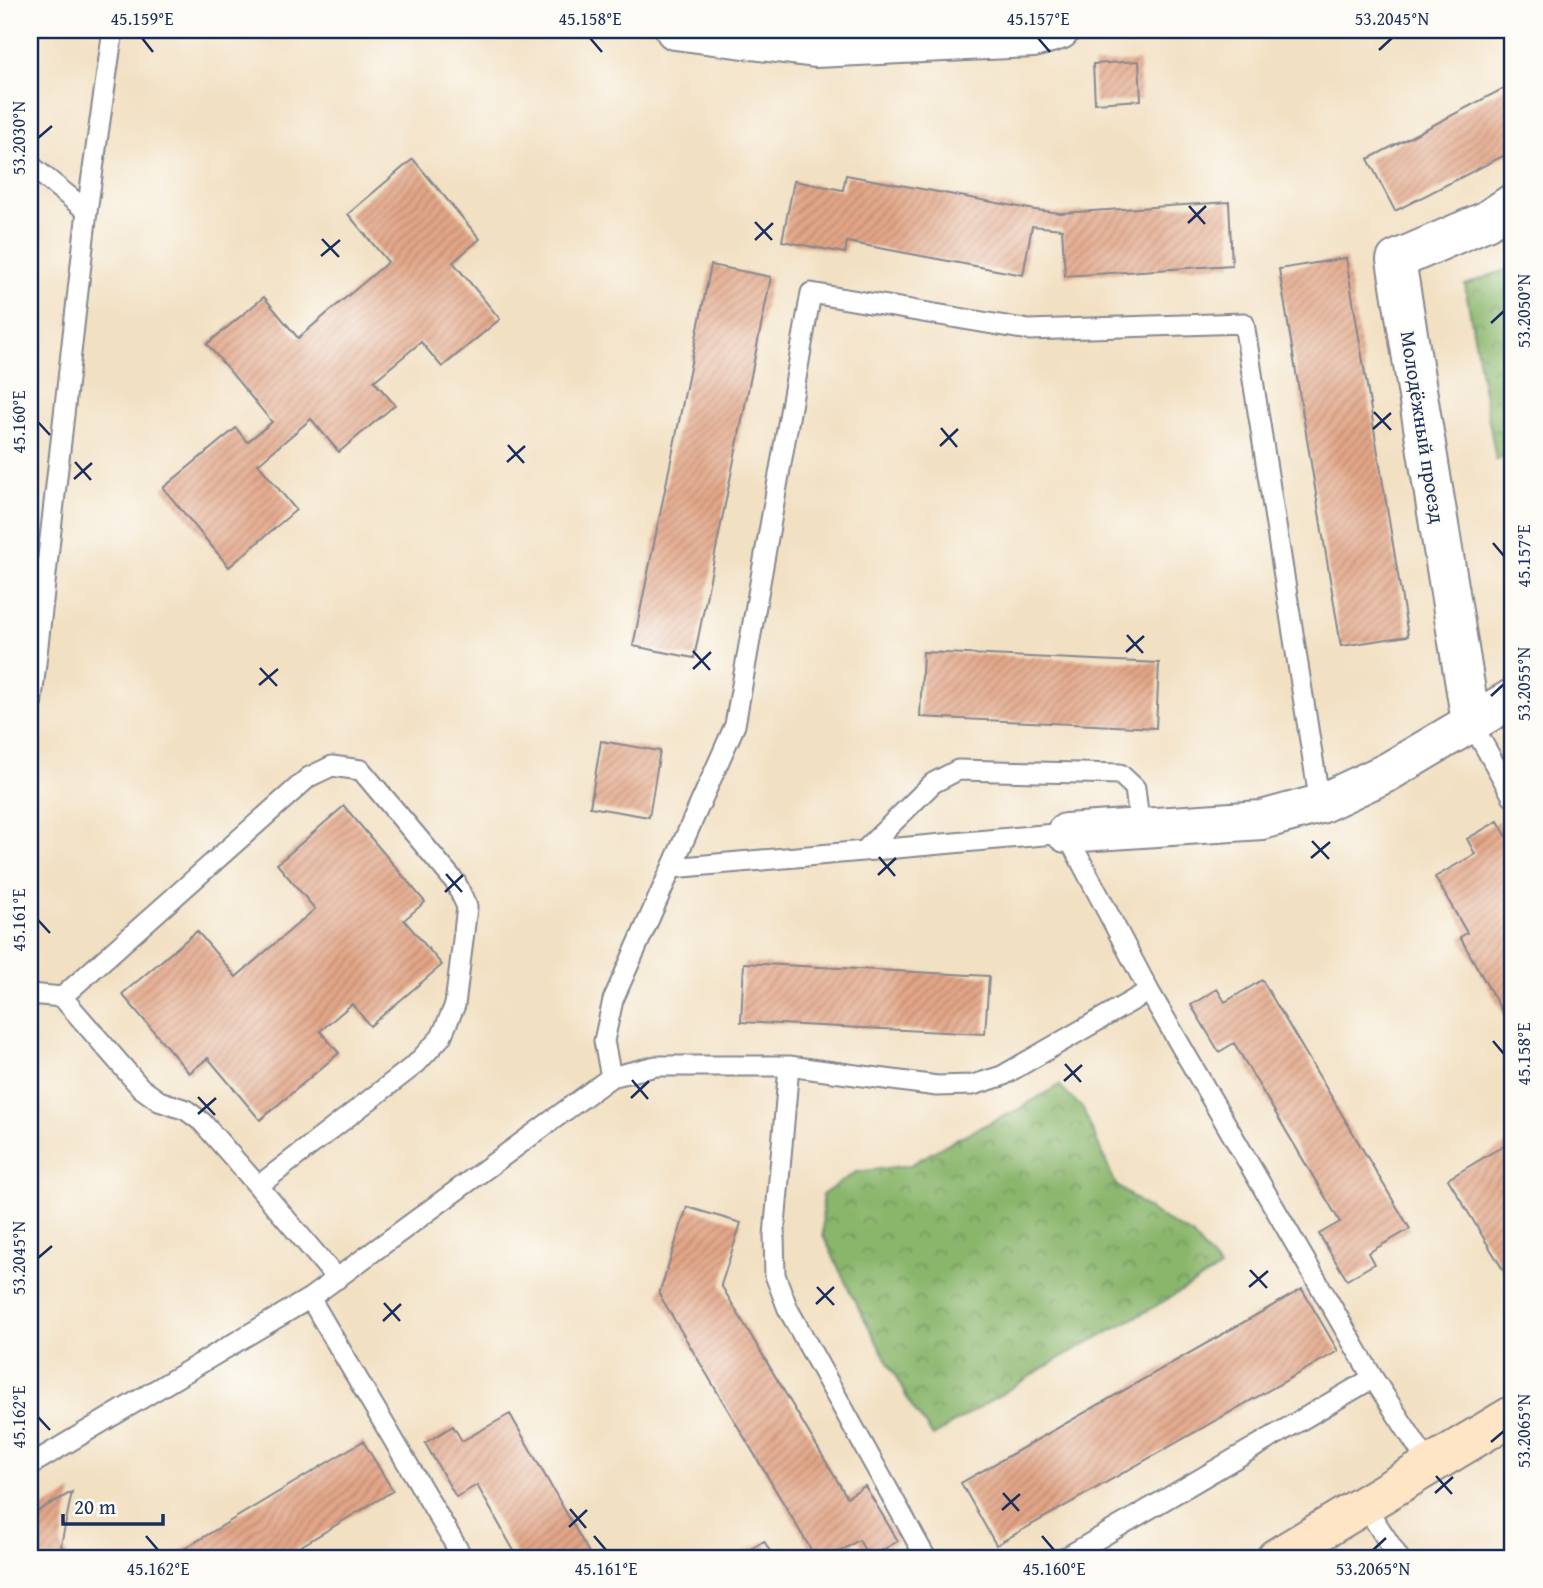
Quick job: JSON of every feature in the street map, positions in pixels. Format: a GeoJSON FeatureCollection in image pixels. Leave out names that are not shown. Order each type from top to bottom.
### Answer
{"type":"FeatureCollection","features":[{"type":"Feature","properties":{"kind":"main road"},"geometry":{"type":"LineString","coordinates":[[1276,1558],[1513,1415]]}},
{"type":"Feature","properties":{"kind":"street"},"geometry":{"type":"LineString","coordinates":[[675,30],[807,39],[967,35],[1032,38],[1060,30]]}},
{"type":"Feature","properties":{"kind":"street","name":"Молодёжный проезд"},"geometry":{"type":"LineString","coordinates":[[1471,722],[1396,260],[1486,221],[1513,203]]}},
{"type":"Feature","properties":{"kind":"street"},"geometry":{"type":"LineString","coordinates":[[1066,834],[1262,820],[1320,804],[1388,772],[1513,698]]}},
{"type":"Feature","properties":{"kind":"lane"},"geometry":{"type":"LineString","coordinates":[[30,716],[35,615],[113,30]]}},
{"type":"Feature","properties":{"kind":"lane"},"geometry":{"type":"LineString","coordinates":[[30,165],[87,212]]}},
{"type":"Feature","properties":{"kind":"lane"},"geometry":{"type":"LineString","coordinates":[[611,1077],[604,1041],[612,1000],[735,725],[811,293],[1029,330],[1244,323],[1320,804]]}},
{"type":"Feature","properties":{"kind":"lane"},"geometry":{"type":"LineString","coordinates":[[1471,722],[1513,797]]}},
{"type":"Feature","properties":{"kind":"lane"},"geometry":{"type":"LineString","coordinates":[[62,997],[309,776],[332,766],[361,770],[456,883],[467,907],[456,1005],[440,1037],[416,1064],[258,1186]]}},
{"type":"Feature","properties":{"kind":"lane"},"geometry":{"type":"LineString","coordinates":[[864,850],[933,783],[958,770],[1120,774],[1135,788],[1140,830]]}},
{"type":"Feature","properties":{"kind":"lane"},"geometry":{"type":"LineString","coordinates":[[672,869],[1066,834],[1149,992],[1373,1378],[1429,1464]]}},
{"type":"Feature","properties":{"kind":"lane"},"geometry":{"type":"LineString","coordinates":[[30,1465],[310,1298],[611,1077],[656,1066],[789,1066],[937,1087],[973,1085],[1002,1076],[1149,992]]}},
{"type":"Feature","properties":{"kind":"lane"},"geometry":{"type":"LineString","coordinates":[[30,994],[62,997],[141,1088],[159,1101],[186,1110],[202,1122],[337,1279]]}},
{"type":"Feature","properties":{"kind":"lane"},"geometry":{"type":"LineString","coordinates":[[789,1066],[774,1236],[775,1275],[788,1309],[926,1558]]}},
{"type":"Feature","properties":{"kind":"lane"},"geometry":{"type":"LineString","coordinates":[[310,1298],[463,1558]]}},
{"type":"Feature","properties":{"kind":"lane"},"geometry":{"type":"LineString","coordinates":[[1065,1558],[1373,1378]]}},
{"type":"Feature","properties":{"kind":"lane"},"geometry":{"type":"LineString","coordinates":[[1365,1506],[1399,1558]]}},
{"type":"Feature","properties":{"kind":"green space"},"geometry":{"type":"Polygon","coordinates":[[[1513,267],[1513,453],[1496,460],[1465,285],[1513,267]]]}},
{"type":"Feature","properties":{"kind":"green space"},"geometry":{"type":"Polygon","coordinates":[[[1059,1085],[1083,1109],[1116,1185],[1157,1215],[1192,1235],[1220,1268],[1065,1355],[933,1436],[912,1407],[851,1294],[823,1235],[822,1195],[856,1172],[910,1165],[1017,1110],[1059,1085]]]}},
{"type":"Feature","properties":{"kind":"building"},"geometry":{"type":"Polygon","coordinates":[[[1139,61],[1141,100],[1095,103],[1093,64],[1139,61]]]}},
{"type":"Feature","properties":{"kind":"building"},"geometry":{"type":"Polygon","coordinates":[[[1508,86],[1510,90],[1513,88],[1513,151],[1395,211],[1368,159],[1508,86]]]}},
{"type":"Feature","properties":{"kind":"building"},"geometry":{"type":"Polygon","coordinates":[[[413,159],[480,239],[453,262],[500,319],[442,367],[421,342],[374,381],[395,405],[339,452],[311,419],[258,464],[296,510],[229,567],[163,488],[236,428],[247,442],[272,422],[207,344],[264,297],[298,338],[388,262],[348,214],[413,159]]]}},
{"type":"Feature","properties":{"kind":"building"},"geometry":{"type":"Polygon","coordinates":[[[846,175],[1061,213],[1229,202],[1232,265],[1065,276],[1062,229],[1032,226],[1023,275],[847,242],[845,253],[782,241],[794,181],[843,190],[846,175]]]}},
{"type":"Feature","properties":{"kind":"building"},"geometry":{"type":"Polygon","coordinates":[[[1346,258],[1408,636],[1341,646],[1279,269],[1346,258]]]}},
{"type":"Feature","properties":{"kind":"building"},"geometry":{"type":"Polygon","coordinates":[[[711,265],[771,277],[694,658],[633,646],[711,265]]]}},
{"type":"Feature","properties":{"kind":"building"},"geometry":{"type":"Polygon","coordinates":[[[923,652],[1159,663],[1156,728],[920,717],[923,652]]]}},
{"type":"Feature","properties":{"kind":"building"},"geometry":{"type":"Polygon","coordinates":[[[601,741],[660,751],[649,817],[590,807],[601,741]]]}},
{"type":"Feature","properties":{"kind":"building"},"geometry":{"type":"Polygon","coordinates":[[[344,806],[425,902],[404,920],[442,965],[370,1026],[352,1004],[320,1031],[339,1053],[260,1120],[208,1058],[189,1073],[122,994],[197,931],[236,977],[315,909],[277,864],[344,806]]]}},
{"type":"Feature","properties":{"kind":"building"},"geometry":{"type":"Polygon","coordinates":[[[1498,821],[1513,848],[1513,887],[1507,891],[1513,901],[1513,1031],[1460,937],[1467,933],[1435,877],[1475,854],[1467,839],[1498,821]]]}},
{"type":"Feature","properties":{"kind":"building"},"geometry":{"type":"Polygon","coordinates":[[[744,963],[989,976],[985,1034],[741,1022],[744,963]]]}},
{"type":"Feature","properties":{"kind":"building"},"geometry":{"type":"Polygon","coordinates":[[[1262,980],[1410,1229],[1368,1253],[1374,1264],[1347,1280],[1319,1234],[1340,1222],[1234,1043],[1219,1052],[1191,1005],[1217,989],[1225,1002],[1262,980]]]}},
{"type":"Feature","properties":{"kind":"building"},"geometry":{"type":"Polygon","coordinates":[[[1513,1140],[1513,1281],[1511,1283],[1448,1179],[1513,1140]]]}},
{"type":"Feature","properties":{"kind":"building"},"geometry":{"type":"Polygon","coordinates":[[[687,1207],[741,1223],[721,1285],[847,1497],[865,1486],[898,1541],[869,1558],[859,1540],[829,1558],[816,1558],[659,1294],[687,1207]]]}},
{"type":"Feature","properties":{"kind":"building"},"geometry":{"type":"Polygon","coordinates":[[[1302,1289],[1338,1351],[996,1545],[961,1483],[1302,1289]]]}},
{"type":"Feature","properties":{"kind":"building"},"geometry":{"type":"Polygon","coordinates":[[[510,1414],[592,1558],[518,1558],[477,1485],[456,1497],[425,1443],[453,1426],[462,1441],[510,1414]]]}},
{"type":"Feature","properties":{"kind":"building"},"geometry":{"type":"Polygon","coordinates":[[[363,1441],[393,1491],[281,1558],[169,1558],[363,1441]]]}},
{"type":"Feature","properties":{"kind":"building"},"geometry":{"type":"Polygon","coordinates":[[[72,1492],[61,1545],[70,1558],[30,1558],[30,1515],[72,1492]]]}},
{"type":"Feature","properties":{"kind":"building"},"geometry":{"type":"Polygon","coordinates":[[[764,1541],[774,1558],[735,1558],[764,1541]]]}}]}
